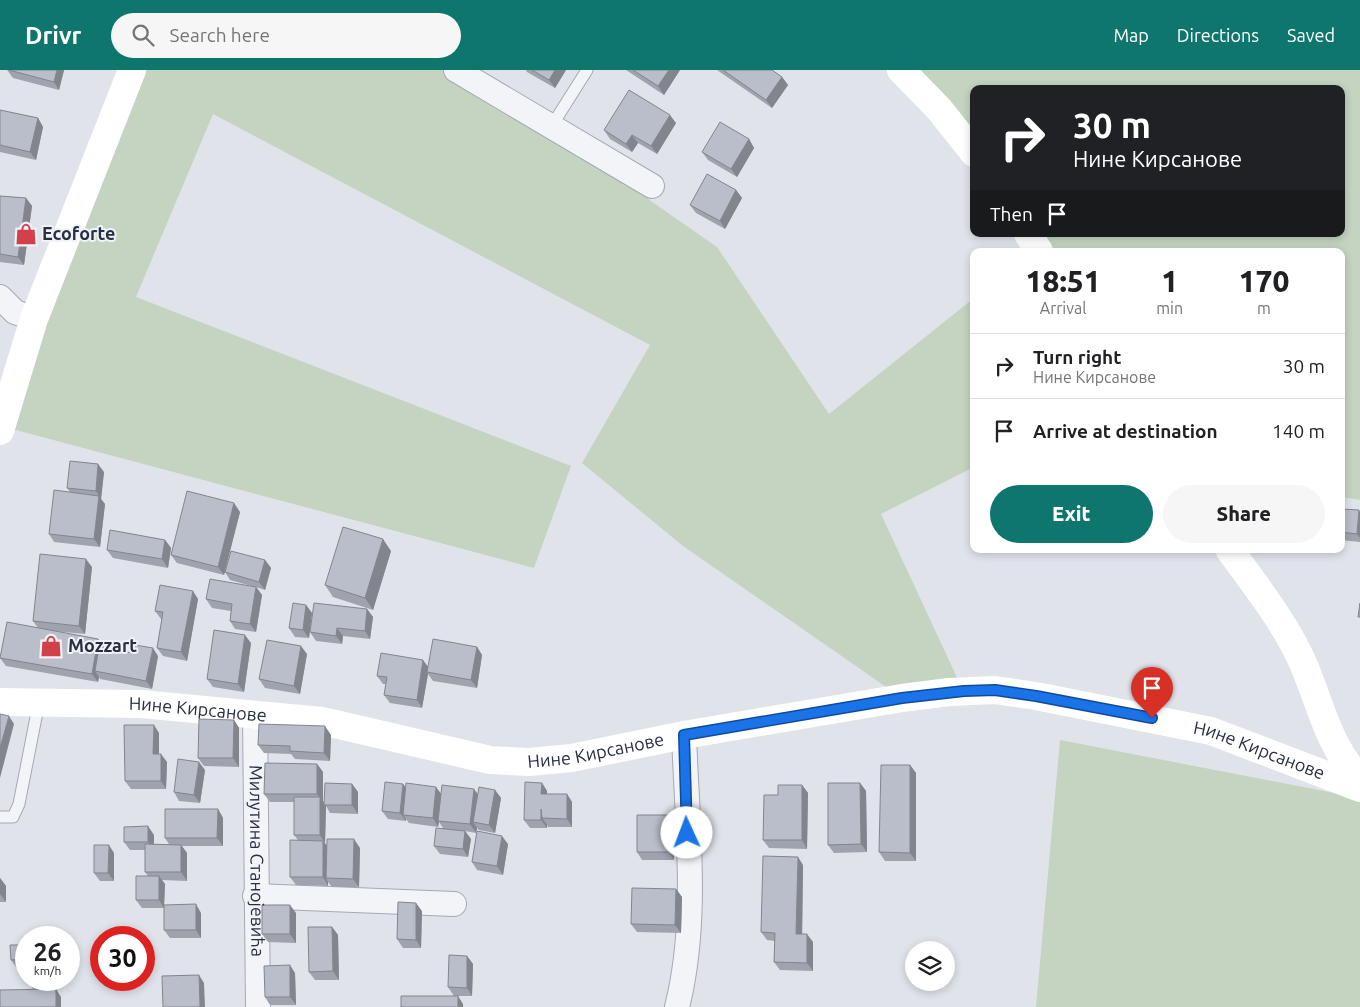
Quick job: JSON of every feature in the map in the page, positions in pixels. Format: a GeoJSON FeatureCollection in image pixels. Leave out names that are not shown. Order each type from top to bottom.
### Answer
{"type":"FeatureCollection","features":[{"type":"Feature","properties":{"kind":"street"},"geometry":{"type":"LineString","coordinates":[[0,430],[34,320],[132,70]]}},
{"type":"Feature","properties":{"kind":"street"},"geometry":{"type":"LineString","coordinates":[[456,70],[652,186]]}},
{"type":"Feature","properties":{"kind":"street"},"geometry":{"type":"LineString","coordinates":[[901,70],[939,109],[970,148]]}},
{"type":"Feature","properties":{"kind":"street"},"geometry":{"type":"LineString","coordinates":[[1030,237],[1037,248]]}},
{"type":"Feature","properties":{"kind":"street"},"geometry":{"type":"LineString","coordinates":[[0,297],[15,312],[34,320]]}},
{"type":"Feature","properties":{"kind":"street"},"geometry":{"type":"LineString","coordinates":[[1232,553],[1273,611],[1301,660],[1336,748],[1360,780]]}},
{"type":"Feature","properties":{"kind":"street","name":"Нине Кирсанове"},"geometry":{"type":"LineString","coordinates":[[0,702],[141,704],[322,721],[456,753],[512,762],[558,760],[684,735],[902,698],[949,692],[995,690],[1036,696],[1212,730],[1360,788]]}},
{"type":"Feature","properties":{"kind":"street","name":"Милутина Станојевића"},"geometry":{"type":"LineString","coordinates":[[255,714],[255,896],[258,1007]]}},
{"type":"Feature","properties":{"kind":"street"},"geometry":{"type":"LineString","coordinates":[[677,1007],[686,956],[688,922],[684,735]]}},
{"type":"Feature","properties":{"kind":"street"},"geometry":{"type":"LineString","coordinates":[[255,896],[454,904]]}},
{"type":"Feature","properties":{"kind":"lane"},"geometry":{"type":"LineString","coordinates":[[551,127],[587,70]]}},
{"type":"Feature","properties":{"kind":"lane"},"geometry":{"type":"LineString","coordinates":[[0,817],[12,817],[20,804],[39,702]]}},
{"type":"Feature","properties":{"kind":"green space"},"geometry":{"type":"Polygon","coordinates":[[[132,70],[456,70],[652,186],[648,199],[717,247],[829,414],[970,301],[970,469],[881,514],[960,684],[902,698],[683,546],[582,463],[650,345],[213,114],[136,297],[571,466],[534,568],[1,426],[132,70]]]}},
{"type":"Feature","properties":{"kind":"green space"},"geometry":{"type":"Polygon","coordinates":[[[901,70],[1360,70],[1360,500],[1345,498],[1345,248],[1031,248],[1029,237],[1345,237],[1345,85],[970,85],[970,149],[901,70]]]}},
{"type":"Feature","properties":{"kind":"green space"},"geometry":{"type":"Polygon","coordinates":[[[1060,740],[1360,798],[1360,1007],[1036,1007],[1060,740]]]}},
{"type":"Feature","properties":{"kind":"building"},"geometry":{"type":"Polygon","coordinates":[[[9,70],[57,70],[54,82],[9,70]]]}},
{"type":"Feature","properties":{"kind":"building"},"geometry":{"type":"Polygon","coordinates":[[[532,70],[555,70],[549,80],[532,70]]]}},
{"type":"Feature","properties":{"kind":"building"},"geometry":{"type":"Polygon","coordinates":[[[633,70],[669,70],[658,86],[633,70]]]}},
{"type":"Feature","properties":{"kind":"building"},"geometry":{"type":"Polygon","coordinates":[[[723,70],[772,70],[782,77],[766,100],[723,70]]]}},
{"type":"Feature","properties":{"kind":"building"},"geometry":{"type":"Polygon","coordinates":[[[629,90],[670,115],[651,146],[632,135],[626,144],[604,130],[629,90]]]}},
{"type":"Feature","properties":{"kind":"building"},"geometry":{"type":"Polygon","coordinates":[[[0,110],[38,118],[30,152],[0,145],[0,110]]]}},
{"type":"Feature","properties":{"kind":"building"},"geometry":{"type":"Polygon","coordinates":[[[720,122],[749,139],[731,169],[702,152],[720,122]]]}},
{"type":"Feature","properties":{"kind":"building"},"geometry":{"type":"Polygon","coordinates":[[[707,174],[736,190],[720,221],[690,205],[707,174]]]}},
{"type":"Feature","properties":{"kind":"building"},"geometry":{"type":"Polygon","coordinates":[[[0,196],[26,198],[18,257],[0,254],[0,196]]]}},
{"type":"Feature","properties":{"kind":"building"},"geometry":{"type":"Polygon","coordinates":[[[70,461],[98,464],[96,491],[67,488],[70,461]]]}},
{"type":"Feature","properties":{"kind":"building"},"geometry":{"type":"Polygon","coordinates":[[[54,490],[99,496],[94,539],[49,534],[54,490]]]}},
{"type":"Feature","properties":{"kind":"building"},"geometry":{"type":"Polygon","coordinates":[[[187,491],[234,503],[218,567],[171,555],[187,491]]]}},
{"type":"Feature","properties":{"kind":"building"},"geometry":{"type":"Polygon","coordinates":[[[1345,509],[1359,510],[1357,534],[1345,532],[1345,509]]]}},
{"type":"Feature","properties":{"kind":"building"},"geometry":{"type":"Polygon","coordinates":[[[343,527],[383,539],[365,598],[325,585],[343,527]]]}},
{"type":"Feature","properties":{"kind":"building"},"geometry":{"type":"Polygon","coordinates":[[[110,530],[165,540],[162,559],[107,550],[110,530]]]}},
{"type":"Feature","properties":{"kind":"building"},"geometry":{"type":"Polygon","coordinates":[[[231,551],[265,560],[259,582],[225,572],[231,551]]]}},
{"type":"Feature","properties":{"kind":"building"},"geometry":{"type":"Polygon","coordinates":[[[40,554],[86,559],[79,626],[33,621],[40,554]]]}},
{"type":"Feature","properties":{"kind":"building"},"geometry":{"type":"Polygon","coordinates":[[[210,579],[256,587],[250,624],[230,621],[232,604],[206,599],[210,579]]]}},
{"type":"Feature","properties":{"kind":"building"},"geometry":{"type":"Polygon","coordinates":[[[160,585],[193,591],[181,652],[157,648],[163,612],[155,611],[160,585]]]}},
{"type":"Feature","properties":{"kind":"building"},"geometry":{"type":"Polygon","coordinates":[[[293,603],[306,605],[303,630],[289,628],[293,603]]]}},
{"type":"Feature","properties":{"kind":"building"},"geometry":{"type":"Polygon","coordinates":[[[314,603],[367,609],[365,631],[337,628],[336,636],[310,632],[314,603]]]}},
{"type":"Feature","properties":{"kind":"building"},"geometry":{"type":"Polygon","coordinates":[[[7,622],[98,639],[92,674],[0,658],[7,622]]]}},
{"type":"Feature","properties":{"kind":"building"},"geometry":{"type":"Polygon","coordinates":[[[214,630],[245,635],[238,684],[207,679],[214,630]]]}},
{"type":"Feature","properties":{"kind":"building"},"geometry":{"type":"Polygon","coordinates":[[[433,639],[477,647],[471,680],[427,672],[433,639]]]}},
{"type":"Feature","properties":{"kind":"building"},"geometry":{"type":"Polygon","coordinates":[[[267,640],[301,646],[294,686],[259,679],[267,640]]]}},
{"type":"Feature","properties":{"kind":"building"},"geometry":{"type":"Polygon","coordinates":[[[135,645],[153,648],[146,681],[95,671],[99,647],[133,653],[135,645]]]}},
{"type":"Feature","properties":{"kind":"building"},"geometry":{"type":"Polygon","coordinates":[[[381,653],[423,660],[417,700],[384,695],[387,677],[377,676],[381,653]]]}},
{"type":"Feature","properties":{"kind":"building"},"geometry":{"type":"Polygon","coordinates":[[[0,714],[9,716],[0,748],[0,714]]]}},
{"type":"Feature","properties":{"kind":"building"},"geometry":{"type":"Polygon","coordinates":[[[199,719],[234,720],[233,758],[198,758],[199,719]]]}},
{"type":"Feature","properties":{"kind":"building"},"geometry":{"type":"Polygon","coordinates":[[[259,724],[325,726],[324,753],[290,751],[290,746],[258,745],[259,724]]]}},
{"type":"Feature","properties":{"kind":"building"},"geometry":{"type":"Polygon","coordinates":[[[124,725],[154,725],[153,754],[161,754],[161,781],[125,781],[124,725]]]}},
{"type":"Feature","properties":{"kind":"building"},"geometry":{"type":"Polygon","coordinates":[[[178,759],[199,762],[194,795],[174,792],[178,759]]]}},
{"type":"Feature","properties":{"kind":"building"},"geometry":{"type":"Polygon","coordinates":[[[265,763],[317,764],[317,794],[264,794],[265,763]]]}},
{"type":"Feature","properties":{"kind":"building"},"geometry":{"type":"Polygon","coordinates":[[[881,765],[910,765],[910,853],[879,852],[881,765]]]}},
{"type":"Feature","properties":{"kind":"building"},"geometry":{"type":"Polygon","coordinates":[[[385,782],[403,784],[400,813],[382,811],[385,782]]]}},
{"type":"Feature","properties":{"kind":"building"},"geometry":{"type":"Polygon","coordinates":[[[525,782],[542,783],[541,794],[567,794],[567,819],[542,818],[541,809],[541,820],[524,820],[525,782]]]}},
{"type":"Feature","properties":{"kind":"building"},"geometry":{"type":"Polygon","coordinates":[[[325,783],[352,784],[352,805],[324,805],[325,783]]]}},
{"type":"Feature","properties":{"kind":"building"},"geometry":{"type":"Polygon","coordinates":[[[406,783],[436,787],[433,818],[403,815],[406,783]]]}},
{"type":"Feature","properties":{"kind":"building"},"geometry":{"type":"Polygon","coordinates":[[[828,783],[860,783],[861,844],[828,845],[828,783]]]}},
{"type":"Feature","properties":{"kind":"building"},"geometry":{"type":"Polygon","coordinates":[[[442,785],[474,789],[470,824],[438,821],[442,785]]]}},
{"type":"Feature","properties":{"kind":"building"},"geometry":{"type":"Polygon","coordinates":[[[778,785],[802,785],[802,840],[763,840],[764,795],[778,795],[778,785]]]}},
{"type":"Feature","properties":{"kind":"building"},"geometry":{"type":"Polygon","coordinates":[[[479,787],[495,790],[489,825],[473,822],[479,787]]]}},
{"type":"Feature","properties":{"kind":"building"},"geometry":{"type":"Polygon","coordinates":[[[294,797],[320,797],[320,835],[294,835],[294,797]]]}},
{"type":"Feature","properties":{"kind":"building"},"geometry":{"type":"Polygon","coordinates":[[[165,809],[218,809],[217,838],[165,838],[165,809]]]}},
{"type":"Feature","properties":{"kind":"building"},"geometry":{"type":"Polygon","coordinates":[[[637,815],[669,815],[669,852],[637,852],[637,815]]]}},
{"type":"Feature","properties":{"kind":"building"},"geometry":{"type":"Polygon","coordinates":[[[148,826],[148,842],[124,842],[124,827],[148,826]]]}},
{"type":"Feature","properties":{"kind":"building"},"geometry":{"type":"Polygon","coordinates":[[[436,828],[465,831],[463,849],[434,846],[436,828]]]}},
{"type":"Feature","properties":{"kind":"building"},"geometry":{"type":"Polygon","coordinates":[[[477,831],[502,836],[497,866],[472,862],[477,831]]]}},
{"type":"Feature","properties":{"kind":"building"},"geometry":{"type":"Polygon","coordinates":[[[327,839],[354,839],[353,879],[326,878],[327,839]]]}},
{"type":"Feature","properties":{"kind":"building"},"geometry":{"type":"Polygon","coordinates":[[[290,840],[323,841],[323,877],[290,877],[290,840]]]}},
{"type":"Feature","properties":{"kind":"building"},"geometry":{"type":"Polygon","coordinates":[[[145,844],[181,845],[181,872],[145,872],[145,844]]]}},
{"type":"Feature","properties":{"kind":"building"},"geometry":{"type":"Polygon","coordinates":[[[94,845],[109,845],[108,873],[94,873],[94,845]]]}},
{"type":"Feature","properties":{"kind":"building"},"geometry":{"type":"Polygon","coordinates":[[[763,856],[798,857],[796,934],[807,934],[807,963],[774,962],[775,933],[761,932],[763,856]]]}},
{"type":"Feature","properties":{"kind":"building"},"geometry":{"type":"Polygon","coordinates":[[[136,876],[159,876],[159,900],[136,900],[136,876]]]}},
{"type":"Feature","properties":{"kind":"building"},"geometry":{"type":"Polygon","coordinates":[[[632,888],[676,889],[675,925],[631,924],[632,888]]]}},
{"type":"Feature","properties":{"kind":"building"},"geometry":{"type":"Polygon","coordinates":[[[398,902],[416,903],[416,940],[397,939],[398,902]]]}},
{"type":"Feature","properties":{"kind":"building"},"geometry":{"type":"Polygon","coordinates":[[[196,904],[196,930],[164,930],[164,905],[196,904]]]}},
{"type":"Feature","properties":{"kind":"building"},"geometry":{"type":"Polygon","coordinates":[[[262,905],[290,905],[290,934],[262,934],[262,905]]]}},
{"type":"Feature","properties":{"kind":"building"},"geometry":{"type":"Polygon","coordinates":[[[308,927],[332,927],[333,971],[309,972],[308,927]]]}},
{"type":"Feature","properties":{"kind":"building"},"geometry":{"type":"Polygon","coordinates":[[[10,945],[15,945],[15,960],[11,960],[10,945]]]}},
{"type":"Feature","properties":{"kind":"building"},"geometry":{"type":"Polygon","coordinates":[[[449,955],[467,956],[467,988],[448,987],[449,955]]]}},
{"type":"Feature","properties":{"kind":"building"},"geometry":{"type":"Polygon","coordinates":[[[290,965],[290,997],[265,997],[264,966],[290,965]]]}},
{"type":"Feature","properties":{"kind":"building"},"geometry":{"type":"Polygon","coordinates":[[[199,975],[200,1007],[163,1007],[162,976],[199,975]]]}},
{"type":"Feature","properties":{"kind":"building"},"geometry":{"type":"Polygon","coordinates":[[[0,990],[56,991],[56,1007],[0,1007],[0,990]]]}},
{"type":"Feature","properties":{"kind":"building"},"geometry":{"type":"Polygon","coordinates":[[[401,996],[458,996],[458,1007],[401,1007],[401,996]]]}},
{"type":"Feature","properties":{"kind":"place","name":"Ecoforte"},"geometry":{"type":"Point","coordinates":[26,234]}},
{"type":"Feature","properties":{"kind":"place","name":"Mozzart"},"geometry":{"type":"Point","coordinates":[51,646]}},
{"type":"Feature","properties":{"kind":"route"},"geometry":{"type":"LineString","coordinates":[[687,833],[684,735],[902,698],[964,691],[995,690],[1152,718]]}}]}
